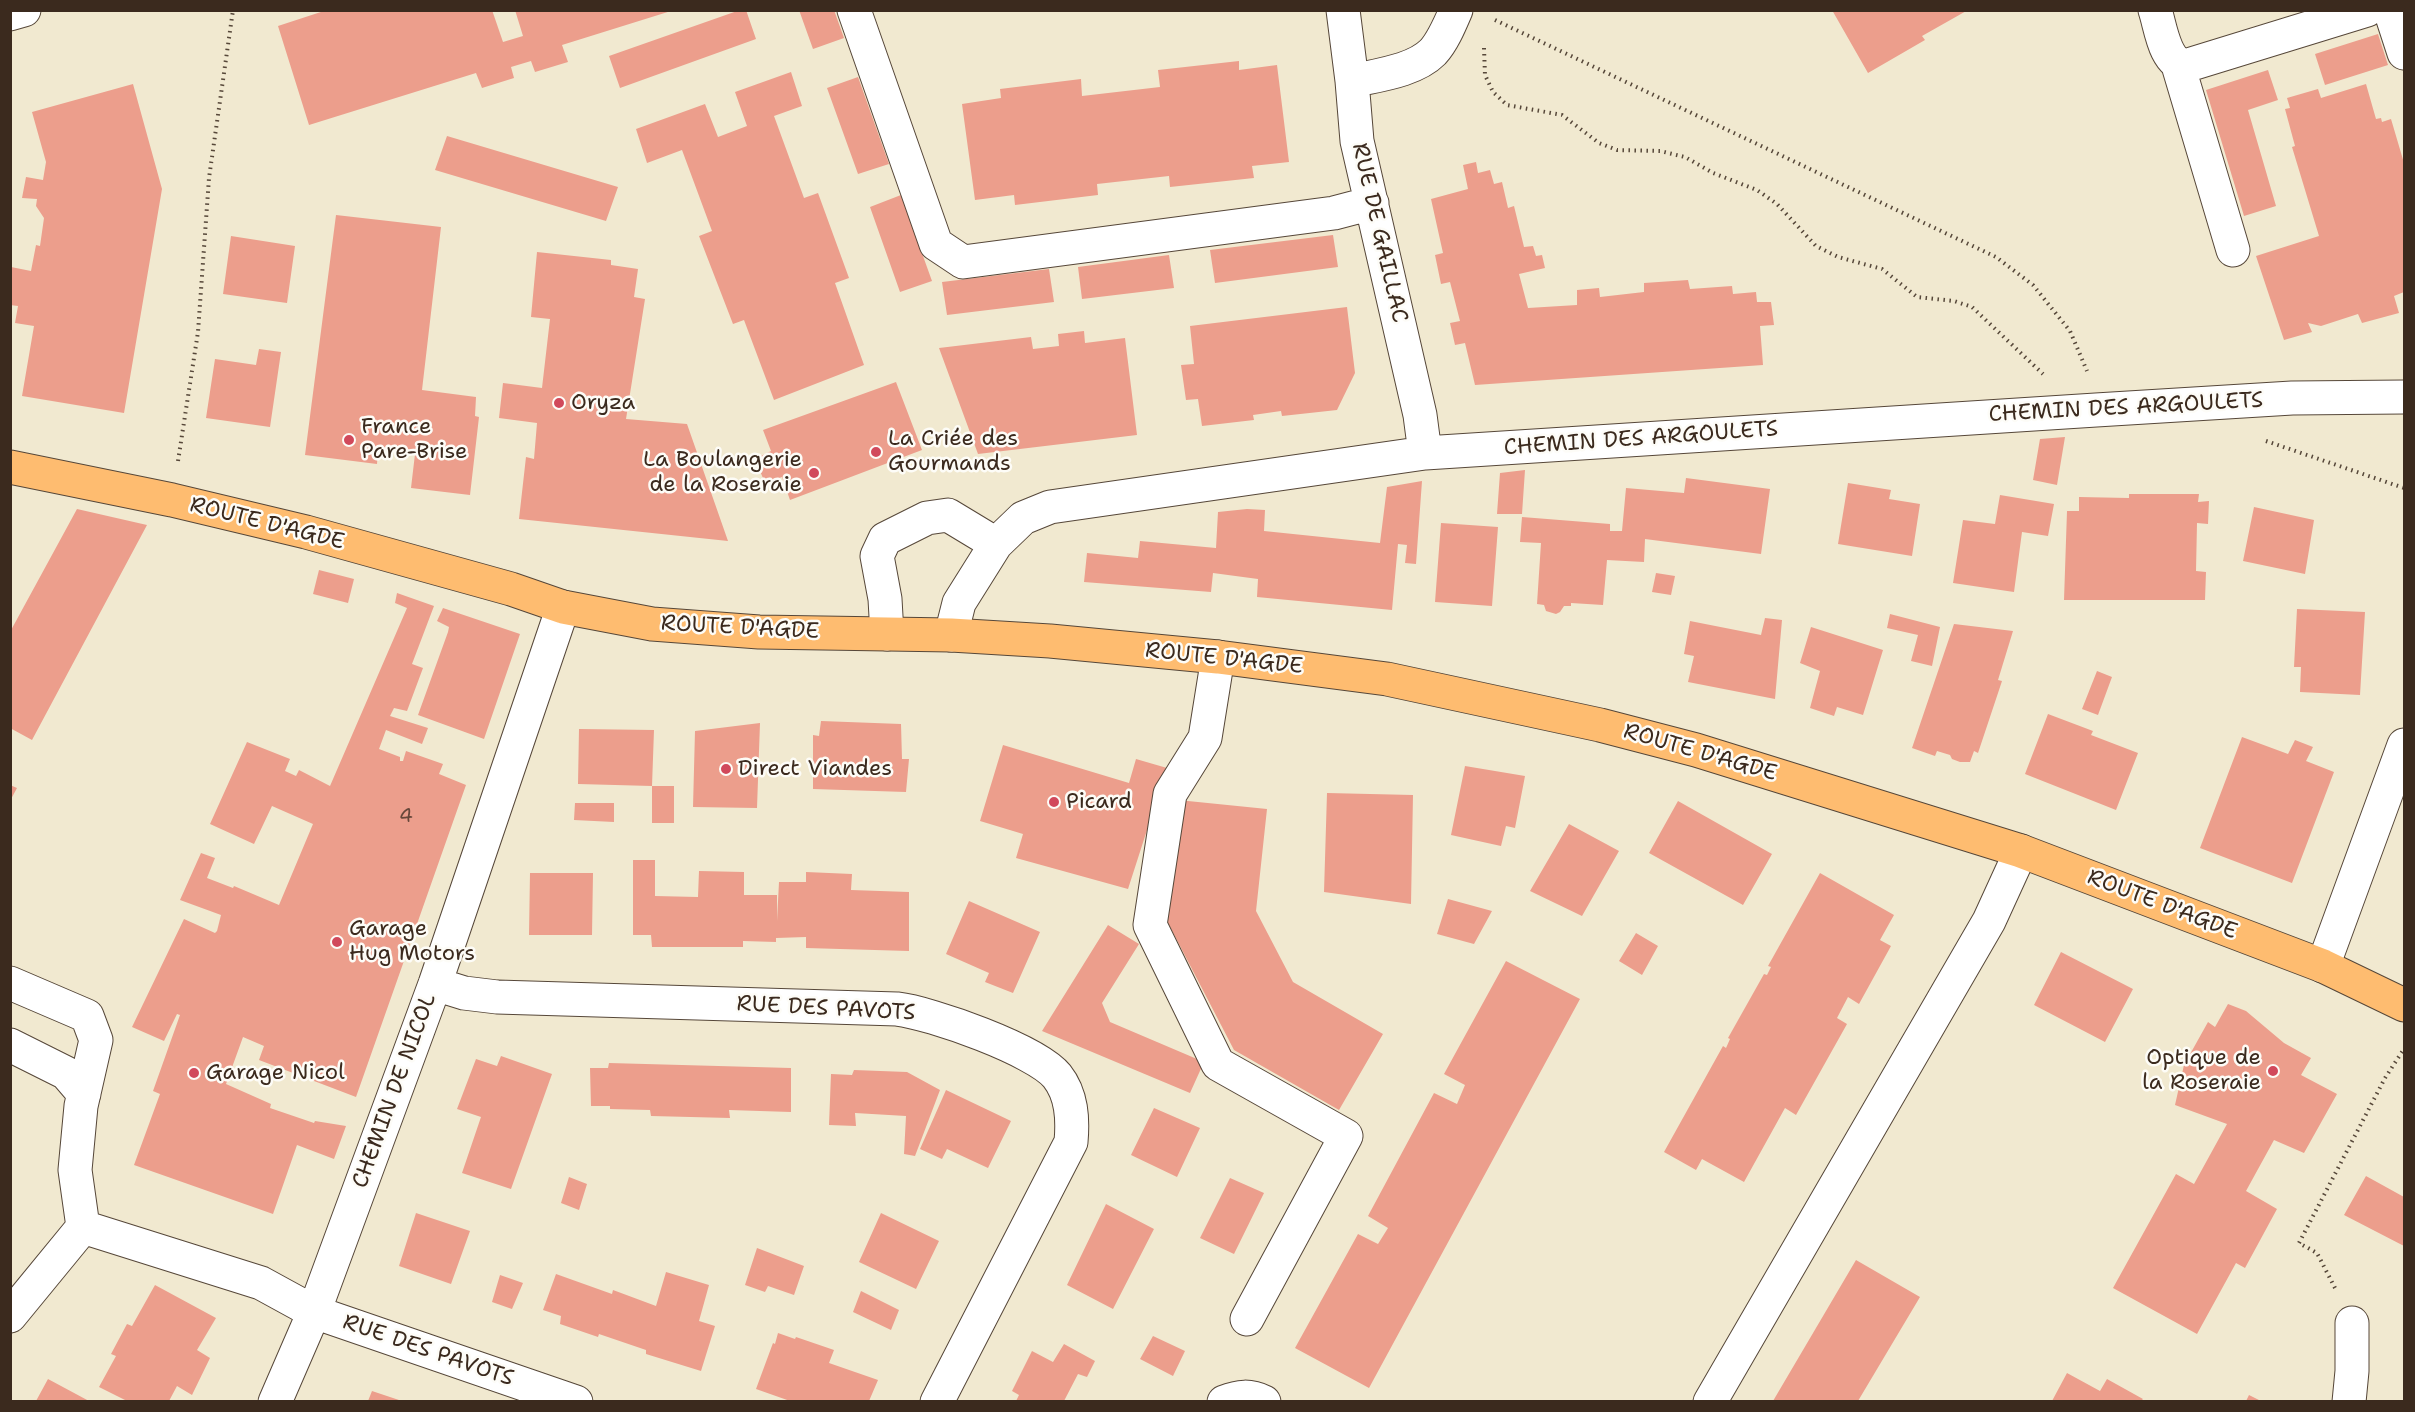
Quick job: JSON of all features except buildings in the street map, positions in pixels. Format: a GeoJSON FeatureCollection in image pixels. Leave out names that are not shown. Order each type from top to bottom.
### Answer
{"type":"FeatureCollection","features":[{"type":"Feature","properties":{"kind":"main road","name":"ROUTE D'AGDE"},"geometry":{"type":"LineString","coordinates":[[10,467],[172,500],[382,553],[511,589],[563,607],[652,624],[759,632],[951,635],[1050,641],[1218,657],[1388,679],[1600,725],[1696,750],[2021,851],[2323,966],[2404,1005]]}},
{"type":"Feature","properties":{"kind":"street"},"geometry":{"type":"LineString","coordinates":[[10,14],[24,10]]}},
{"type":"Feature","properties":{"kind":"street"},"geometry":{"type":"LineString","coordinates":[[854,10],[936,244],[963,262],[1334,213],[1372,204]]}},
{"type":"Feature","properties":{"kind":"street","name":"RUE DE GAILLAC"},"geometry":{"type":"LineString","coordinates":[[1343,10],[1357,141],[1420,415],[1425,453]]}},
{"type":"Feature","properties":{"kind":"street"},"geometry":{"type":"LineString","coordinates":[[2155,10],[2167,49],[2178,65],[2233,250]]}},
{"type":"Feature","properties":{"kind":"street"},"geometry":{"type":"LineString","coordinates":[[2178,65],[2193,65],[2367,10]]}},
{"type":"Feature","properties":{"kind":"street"},"geometry":{"type":"LineString","coordinates":[[2390,10],[2404,53]]}},
{"type":"Feature","properties":{"kind":"street"},"geometry":{"type":"LineString","coordinates":[[1352,81],[1417,63],[1433,52],[1445,34],[1472,13]]}},
{"type":"Feature","properties":{"kind":"street","name":"CHEMIN DES ARGOULETS"},"geometry":{"type":"LineString","coordinates":[[951,635],[959,603],[996,544],[1023,518],[1050,507],[1425,453],[2130,408],[2292,399],[2404,397]]}},
{"type":"Feature","properties":{"kind":"street"},"geometry":{"type":"LineString","coordinates":[[887,634],[885,599],[877,556],[885,539],[927,518],[948,515],[996,544]]}},
{"type":"Feature","properties":{"kind":"street","name":"CHEMIN DE NICOL"},"geometry":{"type":"LineString","coordinates":[[275,1401],[314,1312],[435,984],[563,607]]}},
{"type":"Feature","properties":{"kind":"street"},"geometry":{"type":"LineString","coordinates":[[1218,657],[1205,738],[1170,795],[1150,925],[1218,1064],[1346,1136],[1247,1319]]}},
{"type":"Feature","properties":{"kind":"street"},"geometry":{"type":"LineString","coordinates":[[2323,966],[2404,745]]}},
{"type":"Feature","properties":{"kind":"street"},"geometry":{"type":"LineString","coordinates":[[1710,1401],[1989,921],[2021,851]]}},
{"type":"Feature","properties":{"kind":"street"},"geometry":{"type":"LineString","coordinates":[[10,983],[87,1016],[96,1040],[84,1094],[75,1170],[83,1227],[10,1316]]}},
{"type":"Feature","properties":{"kind":"street","name":"RUE DES PAVOTS"},"geometry":{"type":"LineString","coordinates":[[435,984],[464,993],[497,997],[917,1011],[1042,1062],[1057,1076],[1068,1095],[1073,1118],[1071,1142],[937,1401]]}},
{"type":"Feature","properties":{"kind":"street"},"geometry":{"type":"LineString","coordinates":[[10,1045],[66,1073],[84,1094]]}},
{"type":"Feature","properties":{"kind":"street","name":"RUE DES PAVOTS"},"geometry":{"type":"LineString","coordinates":[[83,1227],[261,1283],[314,1312],[576,1401]]}},
{"type":"Feature","properties":{"kind":"street"},"geometry":{"type":"LineString","coordinates":[[2349,1401],[2352,1371],[2352,1323]]}},
{"type":"Feature","properties":{"kind":"street"},"geometry":{"type":"LineString","coordinates":[[1224,1401],[1240,1397],[1255,1397],[1264,1401]]}},
{"type":"Feature","properties":{"kind":"path"},"geometry":{"type":"LineString","coordinates":[[172,500],[198,332],[208,178],[233,10]]}},
{"type":"Feature","properties":{"kind":"path"},"geometry":{"type":"LineString","coordinates":[[1472,13],[1494,20],[1996,257],[2033,285],[2070,331],[2090,379]]}},
{"type":"Feature","properties":{"kind":"path"},"geometry":{"type":"LineString","coordinates":[[1491,27],[1494,20]]}},
{"type":"Feature","properties":{"kind":"path"},"geometry":{"type":"LineString","coordinates":[[1484,45],[1485,75],[1493,92],[1507,105],[1562,115],[1599,144],[1617,150],[1660,151],[1685,157],[1713,173],[1757,190],[1777,204],[1816,246],[1838,257],[1882,269],[1917,297],[1954,301],[1971,307],[2048,380]]}},
{"type":"Feature","properties":{"kind":"path"},"geometry":{"type":"LineString","coordinates":[[2257,438],[2404,488]]}},
{"type":"Feature","properties":{"kind":"path"},"geometry":{"type":"LineString","coordinates":[[2352,1323],[2317,1253],[2299,1243],[2385,1078],[2404,1049]]}},
{"type":"Feature","properties":{"kind":"place","name":"Oryza"},"geometry":{"type":"Point","coordinates":[559,403]}},
{"type":"Feature","properties":{"kind":"place","name":"France Pare-Brise"},"geometry":{"type":"Point","coordinates":[349,440]}},
{"type":"Feature","properties":{"kind":"place","name":"La Criée des Gourmands"},"geometry":{"type":"Point","coordinates":[876,452]}},
{"type":"Feature","properties":{"kind":"place","name":"La Boulangerie de la Roseraie"},"geometry":{"type":"Point","coordinates":[814,473]}},
{"type":"Feature","properties":{"kind":"place","name":"Direct Viandes"},"geometry":{"type":"Point","coordinates":[726,769]}},
{"type":"Feature","properties":{"kind":"place","name":"Picard"},"geometry":{"type":"Point","coordinates":[1054,802]}},
{"type":"Feature","properties":{"kind":"place","name":"Garage Hug Motors"},"geometry":{"type":"Point","coordinates":[337,942]}},
{"type":"Feature","properties":{"kind":"place","name":"Optique de la Roseraie"},"geometry":{"type":"Point","coordinates":[2273,1071]}},
{"type":"Feature","properties":{"kind":"place","name":"Garage Nicol"},"geometry":{"type":"Point","coordinates":[194,1073]}}]}
